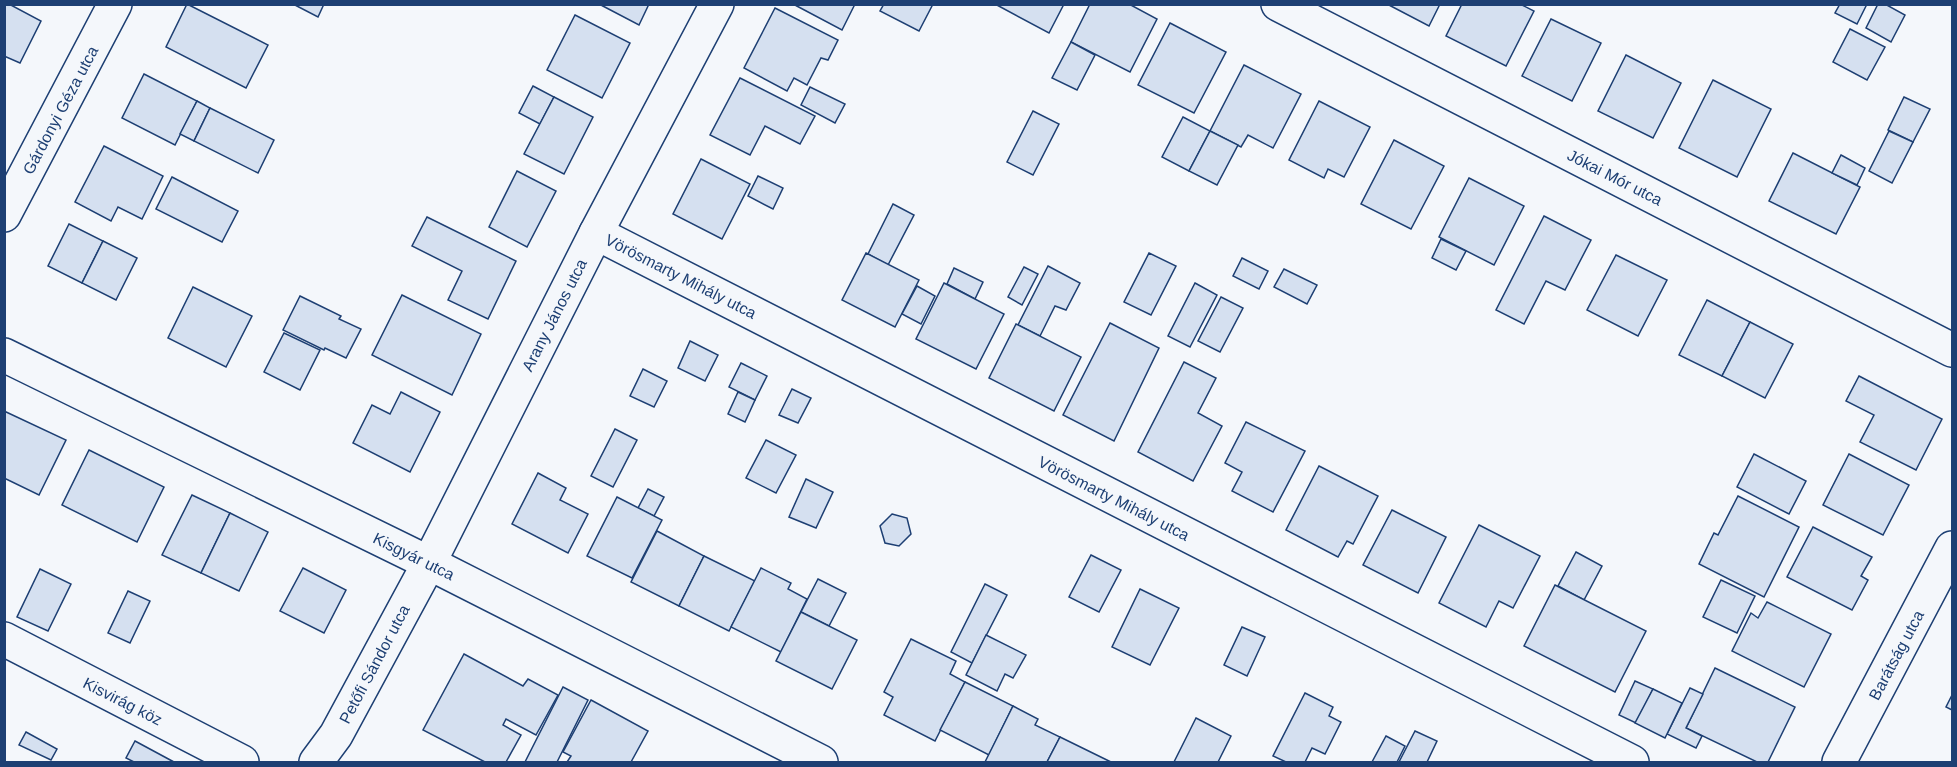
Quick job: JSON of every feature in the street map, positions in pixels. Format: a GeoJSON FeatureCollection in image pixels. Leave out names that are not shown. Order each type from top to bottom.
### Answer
{"type":"FeatureCollection","features":[{"type":"Feature","properties":{"kind":"street","name":"Gárdonyi Géza utca"},"geometry":{"type":"LineString","coordinates":[[4,215],[115,4]]}},
{"type":"Feature","properties":{"kind":"street","name":"Arany János utca"},"geometry":{"type":"LineString","coordinates":[[429,563],[596,233],[717,4]]}},
{"type":"Feature","properties":{"kind":"street","name":"Jókai Mór utca"},"geometry":{"type":"LineString","coordinates":[[1278,4],[1953,350]]}},
{"type":"Feature","properties":{"kind":"street","name":"Vörösmarty Mihály utca"},"geometry":{"type":"LineString","coordinates":[[596,233],[1632,762]]}},
{"type":"Feature","properties":{"kind":"street","name":"Kisgyár utca"},"geometry":{"type":"LineString","coordinates":[[4,355],[429,563],[821,762]]}},
{"type":"Feature","properties":{"kind":"street","name":"Barátság utca"},"geometry":{"type":"LineString","coordinates":[[1839,762],[1953,548]]}},
{"type":"Feature","properties":{"kind":"street","name":"Petőfi Sándor utca"},"geometry":{"type":"LineString","coordinates":[[316,762],[336,735],[429,563]]}},
{"type":"Feature","properties":{"kind":"street","name":"Kisvirág köz"},"geometry":{"type":"LineString","coordinates":[[4,639],[242,762]]}},
{"type":"Feature","properties":{"kind":"building"},"geometry":{"type":"Polygon","coordinates":[[[4,4],[9,4],[41,21],[20,63],[4,56],[4,4]]]}},
{"type":"Feature","properties":{"kind":"building"},"geometry":{"type":"Polygon","coordinates":[[[187,4],[268,45],[246,88],[166,47],[187,4]]]}},
{"type":"Feature","properties":{"kind":"building"},"geometry":{"type":"Polygon","coordinates":[[[293,4],[324,4],[318,17],[293,4]]]}},
{"type":"Feature","properties":{"kind":"building"},"geometry":{"type":"Polygon","coordinates":[[[599,4],[649,4],[639,25],[599,4]]]}},
{"type":"Feature","properties":{"kind":"building"},"geometry":{"type":"Polygon","coordinates":[[[793,4],[855,4],[842,30],[793,4]]]}},
{"type":"Feature","properties":{"kind":"building"},"geometry":{"type":"Polygon","coordinates":[[[884,4],[933,4],[919,31],[880,11],[884,4]]]}},
{"type":"Feature","properties":{"kind":"building"},"geometry":{"type":"Polygon","coordinates":[[[995,4],[1064,4],[1049,33],[995,4]]]}},
{"type":"Feature","properties":{"kind":"building"},"geometry":{"type":"Polygon","coordinates":[[[1090,4],[1129,4],[1157,19],[1130,72],[1071,42],[1090,4]]]}},
{"type":"Feature","properties":{"kind":"building"},"geometry":{"type":"Polygon","coordinates":[[[1387,4],[1440,4],[1429,26],[1387,4]]]}},
{"type":"Feature","properties":{"kind":"building"},"geometry":{"type":"Polygon","coordinates":[[[1462,4],[1520,4],[1534,11],[1506,66],[1446,36],[1462,4]]]}},
{"type":"Feature","properties":{"kind":"building"},"geometry":{"type":"Polygon","coordinates":[[[1840,4],[1867,4],[1857,24],[1835,13],[1840,4]]]}},
{"type":"Feature","properties":{"kind":"building"},"geometry":{"type":"Polygon","coordinates":[[[1878,4],[1885,4],[1905,15],[1891,42],[1866,28],[1878,4]]]}},
{"type":"Feature","properties":{"kind":"building"},"geometry":{"type":"Polygon","coordinates":[[[775,8],[838,40],[828,60],[821,58],[807,85],[794,78],[787,91],[744,68],[775,8]]]}},
{"type":"Feature","properties":{"kind":"building"},"geometry":{"type":"Polygon","coordinates":[[[575,15],[630,43],[602,98],[547,70],[575,15]]]}},
{"type":"Feature","properties":{"kind":"building"},"geometry":{"type":"Polygon","coordinates":[[[1551,19],[1601,43],[1572,101],[1522,76],[1551,19]]]}},
{"type":"Feature","properties":{"kind":"building"},"geometry":{"type":"Polygon","coordinates":[[[1170,23],[1226,52],[1194,113],[1138,85],[1170,23]]]}},
{"type":"Feature","properties":{"kind":"building"},"geometry":{"type":"Polygon","coordinates":[[[1850,29],[1885,47],[1867,80],[1833,62],[1850,29]]]}},
{"type":"Feature","properties":{"kind":"building"},"geometry":{"type":"Polygon","coordinates":[[[1071,42],[1095,55],[1077,90],[1052,78],[1071,42]]]}},
{"type":"Feature","properties":{"kind":"building"},"geometry":{"type":"Polygon","coordinates":[[[1626,55],[1681,83],[1653,138],[1598,111],[1626,55]]]}},
{"type":"Feature","properties":{"kind":"building"},"geometry":{"type":"Polygon","coordinates":[[[1244,65],[1301,94],[1273,148],[1248,135],[1241,147],[1210,131],[1244,65]]]}},
{"type":"Feature","properties":{"kind":"building"},"geometry":{"type":"Polygon","coordinates":[[[144,74],[197,101],[175,145],[122,118],[144,74]]]}},
{"type":"Feature","properties":{"kind":"building"},"geometry":{"type":"Polygon","coordinates":[[[740,78],[815,116],[800,144],[765,126],[750,155],[710,135],[740,78]]]}},
{"type":"Feature","properties":{"kind":"building"},"geometry":{"type":"Polygon","coordinates":[[[1713,80],[1771,109],[1737,177],[1679,148],[1713,80]]]}},
{"type":"Feature","properties":{"kind":"building"},"geometry":{"type":"Polygon","coordinates":[[[533,86],[554,97],[540,124],[519,113],[533,86]]]}},
{"type":"Feature","properties":{"kind":"building"},"geometry":{"type":"Polygon","coordinates":[[[810,87],[845,104],[835,123],[801,105],[810,87]]]}},
{"type":"Feature","properties":{"kind":"building"},"geometry":{"type":"Polygon","coordinates":[[[554,97],[593,117],[564,174],[524,154],[554,97]]]}},
{"type":"Feature","properties":{"kind":"building"},"geometry":{"type":"Polygon","coordinates":[[[1904,97],[1930,109],[1913,142],[1888,130],[1904,97]]]}},
{"type":"Feature","properties":{"kind":"building"},"geometry":{"type":"Polygon","coordinates":[[[197,101],[210,108],[194,141],[180,134],[197,101]]]}},
{"type":"Feature","properties":{"kind":"building"},"geometry":{"type":"Polygon","coordinates":[[[1319,101],[1370,127],[1344,177],[1328,169],[1324,178],[1289,160],[1319,101]]]}},
{"type":"Feature","properties":{"kind":"building"},"geometry":{"type":"Polygon","coordinates":[[[210,108],[274,140],[258,173],[194,141],[210,108]]]}},
{"type":"Feature","properties":{"kind":"building"},"geometry":{"type":"Polygon","coordinates":[[[1033,111],[1059,124],[1033,175],[1007,162],[1033,111]]]}},
{"type":"Feature","properties":{"kind":"building"},"geometry":{"type":"Polygon","coordinates":[[[1183,117],[1210,131],[1189,171],[1162,157],[1183,117]]]}},
{"type":"Feature","properties":{"kind":"building"},"geometry":{"type":"Polygon","coordinates":[[[1210,131],[1238,145],[1217,185],[1189,171],[1210,131]]]}},
{"type":"Feature","properties":{"kind":"building"},"geometry":{"type":"Polygon","coordinates":[[[1889,131],[1913,142],[1892,183],[1869,171],[1889,131]]]}},
{"type":"Feature","properties":{"kind":"building"},"geometry":{"type":"Polygon","coordinates":[[[1394,140],[1444,166],[1411,229],[1361,204],[1394,140]]]}},
{"type":"Feature","properties":{"kind":"building"},"geometry":{"type":"Polygon","coordinates":[[[104,146],[163,176],[142,219],[118,207],[111,221],[75,202],[104,146]]]}},
{"type":"Feature","properties":{"kind":"building"},"geometry":{"type":"Polygon","coordinates":[[[1793,153],[1860,187],[1836,234],[1769,201],[1793,153]]]}},
{"type":"Feature","properties":{"kind":"building"},"geometry":{"type":"Polygon","coordinates":[[[1841,155],[1865,168],[1857,185],[1832,173],[1841,155]]]}},
{"type":"Feature","properties":{"kind":"building"},"geometry":{"type":"Polygon","coordinates":[[[701,159],[750,184],[722,239],[673,214],[701,159]]]}},
{"type":"Feature","properties":{"kind":"building"},"geometry":{"type":"Polygon","coordinates":[[[517,171],[556,191],[527,247],[489,227],[517,171]]]}},
{"type":"Feature","properties":{"kind":"building"},"geometry":{"type":"Polygon","coordinates":[[[758,176],[783,188],[773,209],[748,196],[758,176]]]}},
{"type":"Feature","properties":{"kind":"building"},"geometry":{"type":"Polygon","coordinates":[[[172,177],[238,211],[222,242],[156,209],[172,177]]]}},
{"type":"Feature","properties":{"kind":"building"},"geometry":{"type":"Polygon","coordinates":[[[1469,178],[1524,206],[1494,265],[1439,237],[1469,178]]]}},
{"type":"Feature","properties":{"kind":"building"},"geometry":{"type":"Polygon","coordinates":[[[893,204],[914,215],[888,265],[868,254],[893,204]]]}},
{"type":"Feature","properties":{"kind":"building"},"geometry":{"type":"Polygon","coordinates":[[[1544,216],[1591,240],[1565,290],[1546,281],[1524,324],[1496,310],[1544,216]]]}},
{"type":"Feature","properties":{"kind":"building"},"geometry":{"type":"Polygon","coordinates":[[[427,217],[516,261],[488,319],[448,300],[462,271],[412,246],[427,217]]]}},
{"type":"Feature","properties":{"kind":"building"},"geometry":{"type":"Polygon","coordinates":[[[69,224],[103,241],[82,283],[48,266],[69,224]]]}},
{"type":"Feature","properties":{"kind":"building"},"geometry":{"type":"Polygon","coordinates":[[[1441,239],[1466,251],[1456,270],[1432,258],[1441,239]]]}},
{"type":"Feature","properties":{"kind":"building"},"geometry":{"type":"Polygon","coordinates":[[[103,241],[137,258],[116,300],[82,283],[103,241]]]}},
{"type":"Feature","properties":{"kind":"building"},"geometry":{"type":"Polygon","coordinates":[[[866,253],[919,280],[895,327],[842,300],[866,253]]]}},
{"type":"Feature","properties":{"kind":"building"},"geometry":{"type":"Polygon","coordinates":[[[1149,253],[1176,266],[1151,315],[1124,302],[1149,253]]]}},
{"type":"Feature","properties":{"kind":"building"},"geometry":{"type":"Polygon","coordinates":[[[1616,255],[1667,280],[1638,336],[1587,310],[1616,255]]]}},
{"type":"Feature","properties":{"kind":"building"},"geometry":{"type":"Polygon","coordinates":[[[1242,258],[1268,271],[1259,289],[1233,276],[1242,258]]]}},
{"type":"Feature","properties":{"kind":"building"},"geometry":{"type":"Polygon","coordinates":[[[1048,266],[1080,283],[1066,310],[1055,306],[1040,336],[1018,325],[1048,266]]]}},
{"type":"Feature","properties":{"kind":"building"},"geometry":{"type":"Polygon","coordinates":[[[1024,267],[1038,274],[1022,305],[1008,297],[1024,267]]]}},
{"type":"Feature","properties":{"kind":"building"},"geometry":{"type":"Polygon","coordinates":[[[954,268],[983,282],[975,299],[947,284],[954,268]]]}},
{"type":"Feature","properties":{"kind":"building"},"geometry":{"type":"Polygon","coordinates":[[[1284,269],[1317,285],[1307,304],[1274,287],[1284,269]]]}},
{"type":"Feature","properties":{"kind":"building"},"geometry":{"type":"Polygon","coordinates":[[[944,283],[1004,314],[976,369],[916,339],[944,283]]]}},
{"type":"Feature","properties":{"kind":"building"},"geometry":{"type":"Polygon","coordinates":[[[1195,283],[1217,295],[1190,347],[1168,336],[1195,283]]]}},
{"type":"Feature","properties":{"kind":"building"},"geometry":{"type":"Polygon","coordinates":[[[917,286],[935,296],[921,324],[902,314],[917,286]]]}},
{"type":"Feature","properties":{"kind":"building"},"geometry":{"type":"Polygon","coordinates":[[[193,287],[252,316],[226,367],[168,338],[193,287]]]}},
{"type":"Feature","properties":{"kind":"building"},"geometry":{"type":"Polygon","coordinates":[[[402,295],[481,334],[452,395],[372,355],[402,295]]]}},
{"type":"Feature","properties":{"kind":"building"},"geometry":{"type":"Polygon","coordinates":[[[300,296],[341,316],[339,319],[361,329],[346,358],[283,330],[300,296]]]}},
{"type":"Feature","properties":{"kind":"building"},"geometry":{"type":"Polygon","coordinates":[[[1221,297],[1243,308],[1220,352],[1198,341],[1221,297]]]}},
{"type":"Feature","properties":{"kind":"building"},"geometry":{"type":"Polygon","coordinates":[[[1707,300],[1750,322],[1722,376],[1679,355],[1707,300]]]}},
{"type":"Feature","properties":{"kind":"building"},"geometry":{"type":"Polygon","coordinates":[[[1750,322],[1793,344],[1765,398],[1722,376],[1750,322]]]}},
{"type":"Feature","properties":{"kind":"building"},"geometry":{"type":"Polygon","coordinates":[[[1110,323],[1159,348],[1114,441],[1063,415],[1110,323]]]}},
{"type":"Feature","properties":{"kind":"building"},"geometry":{"type":"Polygon","coordinates":[[[1016,324],[1081,357],[1054,411],[989,378],[1016,324]]]}},
{"type":"Feature","properties":{"kind":"building"},"geometry":{"type":"Polygon","coordinates":[[[284,333],[320,350],[300,390],[264,372],[284,333]]]}},
{"type":"Feature","properties":{"kind":"building"},"geometry":{"type":"Polygon","coordinates":[[[690,341],[718,355],[705,381],[678,368],[690,341]]]}},
{"type":"Feature","properties":{"kind":"building"},"geometry":{"type":"Polygon","coordinates":[[[1184,362],[1216,378],[1198,413],[1222,426],[1193,481],[1138,452],[1184,362]]]}},
{"type":"Feature","properties":{"kind":"building"},"geometry":{"type":"Polygon","coordinates":[[[741,363],[767,376],[755,400],[729,387],[741,363]]]}},
{"type":"Feature","properties":{"kind":"building"},"geometry":{"type":"Polygon","coordinates":[[[643,369],[667,381],[654,407],[630,396],[643,369]]]}},
{"type":"Feature","properties":{"kind":"building"},"geometry":{"type":"Polygon","coordinates":[[[1859,376],[1942,419],[1916,470],[1860,442],[1874,415],[1846,401],[1859,376]]]}},
{"type":"Feature","properties":{"kind":"building"},"geometry":{"type":"Polygon","coordinates":[[[792,389],[811,398],[798,423],[779,415],[792,389]]]}},
{"type":"Feature","properties":{"kind":"building"},"geometry":{"type":"Polygon","coordinates":[[[401,392],[440,412],[410,472],[353,443],[372,405],[390,414],[401,392]]]}},
{"type":"Feature","properties":{"kind":"building"},"geometry":{"type":"Polygon","coordinates":[[[738,392],[755,400],[745,422],[728,414],[738,392]]]}},
{"type":"Feature","properties":{"kind":"building"},"geometry":{"type":"Polygon","coordinates":[[[4,411],[66,440],[39,495],[4,478],[4,411]]]}},
{"type":"Feature","properties":{"kind":"building"},"geometry":{"type":"Polygon","coordinates":[[[1246,422],[1305,451],[1273,512],[1232,491],[1242,472],[1225,463],[1246,422]]]}},
{"type":"Feature","properties":{"kind":"building"},"geometry":{"type":"Polygon","coordinates":[[[615,429],[637,440],[613,487],[591,476],[615,429]]]}},
{"type":"Feature","properties":{"kind":"building"},"geometry":{"type":"Polygon","coordinates":[[[766,440],[796,455],[776,493],[746,478],[766,440]]]}},
{"type":"Feature","properties":{"kind":"building"},"geometry":{"type":"Polygon","coordinates":[[[89,450],[164,487],[137,542],[62,505],[89,450]]]}},
{"type":"Feature","properties":{"kind":"building"},"geometry":{"type":"Polygon","coordinates":[[[1754,454],[1806,481],[1789,514],[1737,487],[1754,454]]]}},
{"type":"Feature","properties":{"kind":"building"},"geometry":{"type":"Polygon","coordinates":[[[1849,454],[1909,485],[1883,535],[1823,505],[1849,454]]]}},
{"type":"Feature","properties":{"kind":"building"},"geometry":{"type":"Polygon","coordinates":[[[1319,466],[1378,496],[1353,544],[1347,541],[1338,557],[1286,530],[1319,466]]]}},
{"type":"Feature","properties":{"kind":"building"},"geometry":{"type":"Polygon","coordinates":[[[538,473],[566,488],[560,500],[588,514],[568,553],[512,524],[538,473]]]}},
{"type":"Feature","properties":{"kind":"building"},"geometry":{"type":"Polygon","coordinates":[[[806,479],[833,492],[816,528],[789,517],[806,479]]]}},
{"type":"Feature","properties":{"kind":"building"},"geometry":{"type":"Polygon","coordinates":[[[648,489],[664,497],[654,516],[638,508],[648,489]]]}},
{"type":"Feature","properties":{"kind":"building"},"geometry":{"type":"Polygon","coordinates":[[[192,495],[230,513],[201,573],[162,555],[192,495]]]}},
{"type":"Feature","properties":{"kind":"building"},"geometry":{"type":"Polygon","coordinates":[[[1738,496],[1799,527],[1764,597],[1699,564],[1714,533],[1718,535],[1738,496]]]}},
{"type":"Feature","properties":{"kind":"building"},"geometry":{"type":"Polygon","coordinates":[[[617,497],[662,520],[632,578],[587,556],[617,497]]]}},
{"type":"Feature","properties":{"kind":"building"},"geometry":{"type":"Polygon","coordinates":[[[1392,510],[1446,537],[1418,593],[1363,565],[1392,510]]]}},
{"type":"Feature","properties":{"kind":"building"},"geometry":{"type":"Polygon","coordinates":[[[230,513],[268,532],[239,591],[201,573],[230,513]]]}},
{"type":"Feature","properties":{"kind":"building"},"geometry":{"type":"Polygon","coordinates":[[[892,514],[907,518],[911,534],[899,546],[885,543],[880,526],[892,514]]]}},
{"type":"Feature","properties":{"kind":"building"},"geometry":{"type":"Polygon","coordinates":[[[1479,525],[1540,556],[1513,608],[1499,601],[1486,627],[1439,603],[1479,525]]]}},
{"type":"Feature","properties":{"kind":"building"},"geometry":{"type":"Polygon","coordinates":[[[1813,527],[1872,557],[1861,576],[1868,580],[1852,610],[1787,577],[1813,527]]]}},
{"type":"Feature","properties":{"kind":"building"},"geometry":{"type":"Polygon","coordinates":[[[657,531],[704,556],[679,606],[631,582],[657,531]]]}},
{"type":"Feature","properties":{"kind":"building"},"geometry":{"type":"Polygon","coordinates":[[[1576,552],[1602,566],[1584,600],[1558,586],[1576,552]]]}},
{"type":"Feature","properties":{"kind":"building"},"geometry":{"type":"Polygon","coordinates":[[[1091,555],[1121,570],[1099,612],[1069,597],[1091,555]]]}},
{"type":"Feature","properties":{"kind":"building"},"geometry":{"type":"Polygon","coordinates":[[[704,556],[755,581],[729,631],[679,606],[704,556]]]}},
{"type":"Feature","properties":{"kind":"building"},"geometry":{"type":"Polygon","coordinates":[[[303,568],[346,590],[324,633],[280,611],[303,568]]]}},
{"type":"Feature","properties":{"kind":"building"},"geometry":{"type":"Polygon","coordinates":[[[761,568],[791,583],[788,589],[807,599],[781,652],[731,627],[761,568]]]}},
{"type":"Feature","properties":{"kind":"building"},"geometry":{"type":"Polygon","coordinates":[[[40,569],[71,584],[48,631],[17,617],[40,569]]]}},
{"type":"Feature","properties":{"kind":"building"},"geometry":{"type":"Polygon","coordinates":[[[818,579],[846,593],[829,626],[801,612],[818,579]]]}},
{"type":"Feature","properties":{"kind":"building"},"geometry":{"type":"Polygon","coordinates":[[[1721,580],[1755,596],[1737,633],[1703,617],[1721,580]]]}},
{"type":"Feature","properties":{"kind":"building"},"geometry":{"type":"Polygon","coordinates":[[[985,584],[1007,595],[972,663],[951,652],[985,584]]]}},
{"type":"Feature","properties":{"kind":"building"},"geometry":{"type":"Polygon","coordinates":[[[1555,585],[1646,631],[1615,692],[1524,646],[1555,585]]]}},
{"type":"Feature","properties":{"kind":"building"},"geometry":{"type":"Polygon","coordinates":[[[1140,589],[1179,608],[1150,665],[1112,647],[1140,589]]]}},
{"type":"Feature","properties":{"kind":"building"},"geometry":{"type":"Polygon","coordinates":[[[128,591],[150,601],[130,643],[108,633],[128,591]]]}},
{"type":"Feature","properties":{"kind":"building"},"geometry":{"type":"Polygon","coordinates":[[[1767,602],[1831,634],[1804,687],[1732,651],[1751,613],[1758,618],[1767,602]]]}},
{"type":"Feature","properties":{"kind":"building"},"geometry":{"type":"Polygon","coordinates":[[[801,612],[857,640],[832,689],[776,661],[801,612]]]}},
{"type":"Feature","properties":{"kind":"building"},"geometry":{"type":"Polygon","coordinates":[[[1242,627],[1265,637],[1247,676],[1224,665],[1242,627]]]}},
{"type":"Feature","properties":{"kind":"building"},"geometry":{"type":"Polygon","coordinates":[[[986,635],[1026,655],[1013,678],[1005,674],[997,691],[966,675],[986,635]]]}},
{"type":"Feature","properties":{"kind":"building"},"geometry":{"type":"Polygon","coordinates":[[[911,639],[956,661],[950,674],[965,682],[935,741],[884,715],[893,697],[884,692],[911,639]]]}},
{"type":"Feature","properties":{"kind":"building"},"geometry":{"type":"Polygon","coordinates":[[[464,654],[523,686],[528,679],[558,695],[536,735],[506,719],[503,725],[521,735],[506,762],[485,762],[423,730],[464,654]]]}},
{"type":"Feature","properties":{"kind":"building"},"geometry":{"type":"Polygon","coordinates":[[[1715,668],[1795,707],[1768,762],[1757,762],[1686,728],[1715,668]]]}},
{"type":"Feature","properties":{"kind":"building"},"geometry":{"type":"Polygon","coordinates":[[[1635,681],[1653,689],[1636,723],[1619,715],[1635,681]]]}},
{"type":"Feature","properties":{"kind":"building"},"geometry":{"type":"Polygon","coordinates":[[[965,682],[1013,706],[989,755],[940,730],[965,682]]]}},
{"type":"Feature","properties":{"kind":"building"},"geometry":{"type":"Polygon","coordinates":[[[563,687],[588,700],[557,762],[525,762],[563,687]]]}},
{"type":"Feature","properties":{"kind":"building"},"geometry":{"type":"Polygon","coordinates":[[[1690,688],[1703,694],[1686,728],[1702,736],[1696,748],[1667,734],[1690,688]]]}},
{"type":"Feature","properties":{"kind":"building"},"geometry":{"type":"Polygon","coordinates":[[[1653,689],[1682,703],[1665,738],[1635,723],[1653,689]]]}},
{"type":"Feature","properties":{"kind":"building"},"geometry":{"type":"Polygon","coordinates":[[[1305,693],[1333,707],[1329,716],[1341,722],[1325,754],[1312,748],[1305,762],[1286,762],[1273,756],[1305,693]]]}},
{"type":"Feature","properties":{"kind":"building"},"geometry":{"type":"Polygon","coordinates":[[[1952,695],[1952,710],[1946,707],[1952,695]]]}},
{"type":"Feature","properties":{"kind":"building"},"geometry":{"type":"Polygon","coordinates":[[[591,700],[648,731],[631,762],[567,762],[571,756],[563,752],[591,700]]]}},
{"type":"Feature","properties":{"kind":"building"},"geometry":{"type":"Polygon","coordinates":[[[1013,706],[1038,719],[1035,725],[1060,737],[1047,762],[985,762],[1013,706]]]}},
{"type":"Feature","properties":{"kind":"building"},"geometry":{"type":"Polygon","coordinates":[[[1196,718],[1231,736],[1218,762],[1174,762],[1196,718]]]}},
{"type":"Feature","properties":{"kind":"building"},"geometry":{"type":"Polygon","coordinates":[[[1415,731],[1437,741],[1427,762],[1399,762],[1415,731]]]}},
{"type":"Feature","properties":{"kind":"building"},"geometry":{"type":"Polygon","coordinates":[[[26,732],[57,749],[51,760],[19,745],[26,732]]]}},
{"type":"Feature","properties":{"kind":"building"},"geometry":{"type":"Polygon","coordinates":[[[1386,736],[1405,746],[1397,762],[1372,762],[1386,736]]]}},
{"type":"Feature","properties":{"kind":"building"},"geometry":{"type":"Polygon","coordinates":[[[1060,737],[1111,762],[1047,762],[1060,737]]]}},
{"type":"Feature","properties":{"kind":"building"},"geometry":{"type":"Polygon","coordinates":[[[135,741],[174,762],[134,762],[126,758],[135,741]]]}}]}
